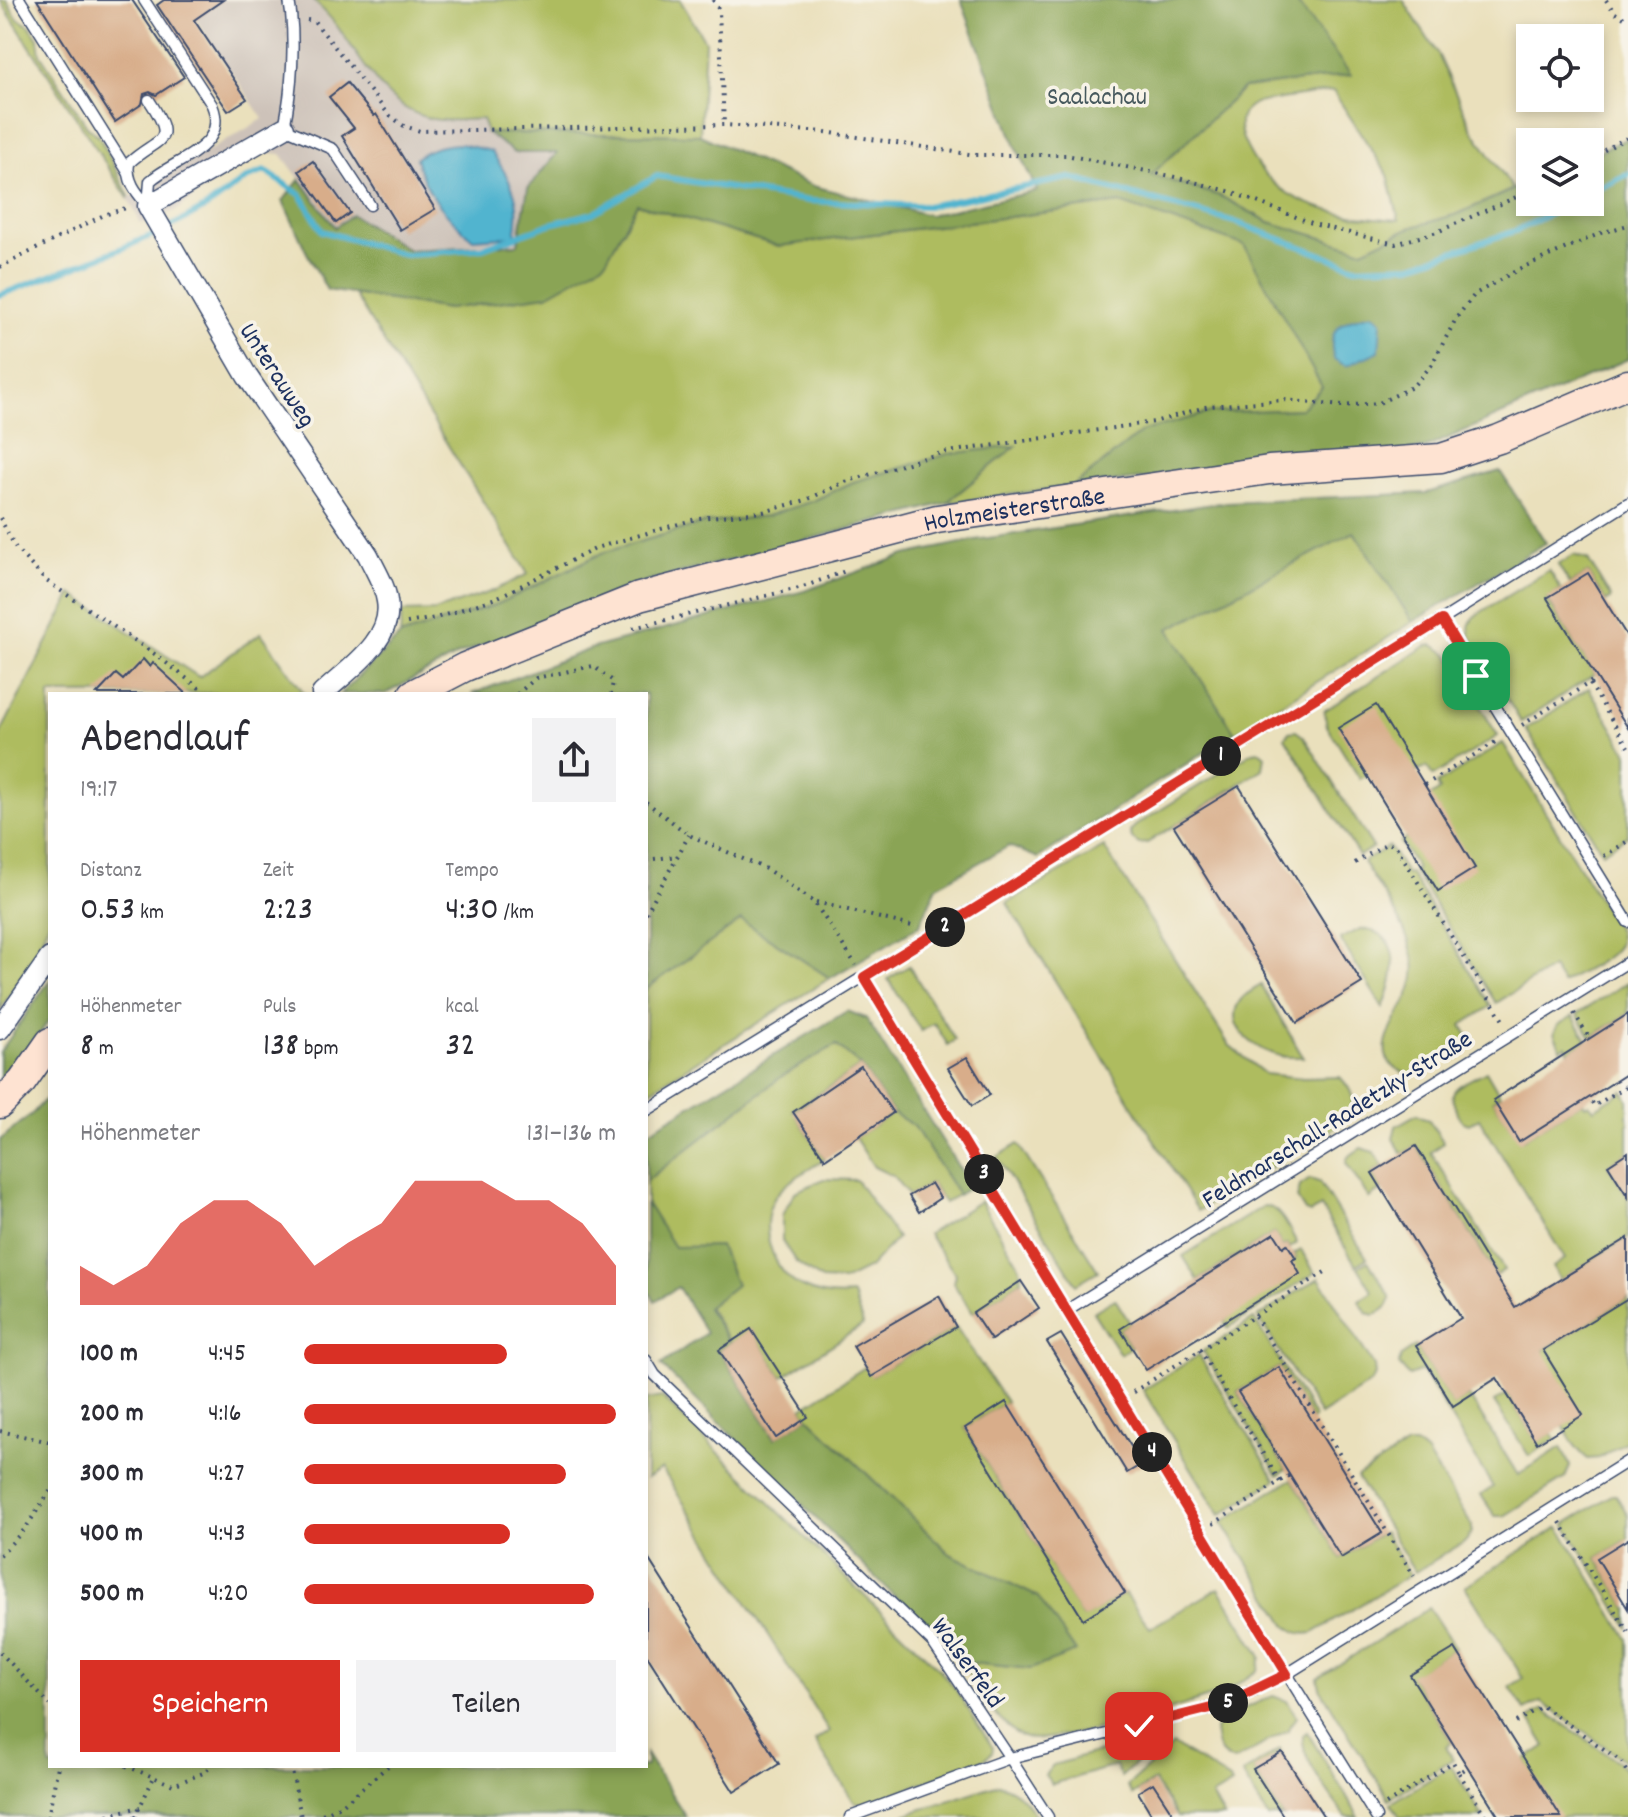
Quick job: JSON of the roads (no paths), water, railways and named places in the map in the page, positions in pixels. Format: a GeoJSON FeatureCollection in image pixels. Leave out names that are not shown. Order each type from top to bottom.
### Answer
{"type":"FeatureCollection","features":[{"type":"Feature","properties":{"kind":"street"},"geometry":{"type":"LineString","coordinates":[[150,211],[284,128]]}},
{"type":"Feature","properties":{"kind":"street","name":"Unterauweg"},"geometry":{"type":"LineString","coordinates":[[150,211],[247,376],[368,555],[381,580],[388,602],[385,626],[375,643],[324,692]]}},
{"type":"Feature","properties":{"kind":"street","name":"Holzmeisterstraße"},"geometry":{"type":"LineString","coordinates":[[417,692],[465,667],[639,597],[937,519],[1269,470],[1441,458],[1499,439],[1628,384]]}},
{"type":"Feature","properties":{"kind":"street"},"geometry":{"type":"LineString","coordinates":[[0,1029],[48,961]]}},
{"type":"Feature","properties":{"kind":"street"},"geometry":{"type":"LineString","coordinates":[[0,1104],[22,1082],[48,1045]]}},
{"type":"Feature","properties":{"kind":"lane"},"geometry":{"type":"LineString","coordinates":[[20,0],[150,211]]}},
{"type":"Feature","properties":{"kind":"lane"},"geometry":{"type":"LineString","coordinates":[[144,0],[212,105],[216,124],[209,142],[150,181],[150,211]]}},
{"type":"Feature","properties":{"kind":"lane"},"geometry":{"type":"LineString","coordinates":[[289,0],[293,19],[284,128],[333,149],[370,205]]}},
{"type":"Feature","properties":{"kind":"lane"},"geometry":{"type":"LineString","coordinates":[[128,172],[129,163],[154,147],[164,131],[162,119],[149,100]]}},
{"type":"Feature","properties":{"kind":"lane"},"geometry":{"type":"LineString","coordinates":[[648,1110],[1628,503]]}},
{"type":"Feature","properties":{"kind":"lane"},"geometry":{"type":"LineString","coordinates":[[1442,620],[1628,922]]}},
{"type":"Feature","properties":{"kind":"lane","name":"Feldmarschall-Radetzky-Straße"},"geometry":{"type":"LineString","coordinates":[[1067,1310],[1628,962]]}},
{"type":"Feature","properties":{"kind":"lane"},"geometry":{"type":"LineString","coordinates":[[864,977],[1375,1814]]}},
{"type":"Feature","properties":{"kind":"lane","name":"Walserfeld"},"geometry":{"type":"LineString","coordinates":[[648,1363],[655,1375],[933,1643],[1048,1817]]}},
{"type":"Feature","properties":{"kind":"lane"},"geometry":{"type":"LineString","coordinates":[[850,1817],[1010,1758],[1223,1705],[1287,1674],[1628,1461]]}},
{"type":"Feature","properties":{"kind":"water"},"geometry":{"type":"Polygon","coordinates":[[[460,144],[491,151],[504,171],[516,201],[515,236],[473,239],[454,222],[431,193],[416,158],[437,147],[460,144]]]}},
{"type":"Feature","properties":{"kind":"water"},"geometry":{"type":"Polygon","coordinates":[[[1373,314],[1381,321],[1379,351],[1346,366],[1334,359],[1332,338],[1335,331],[1346,322],[1373,314]]]}},
{"type":"Feature","properties":{"kind":"waterway"},"geometry":{"type":"LineString","coordinates":[[0,295],[155,234],[265,171],[301,195],[322,231],[406,255],[483,248],[550,224],[593,213],[657,176],[809,201],[927,206],[1070,178],[1235,222],[1355,267],[1412,265],[1518,230],[1546,216]]}},
{"type":"Feature","properties":{"kind":"waterway"},"geometry":{"type":"LineString","coordinates":[[1604,186],[1628,174]]}},
{"type":"Feature","properties":{"kind":"park label","name":"Saalachau"},"geometry":{"type":"Point","coordinates":[1097,95]}}]}
